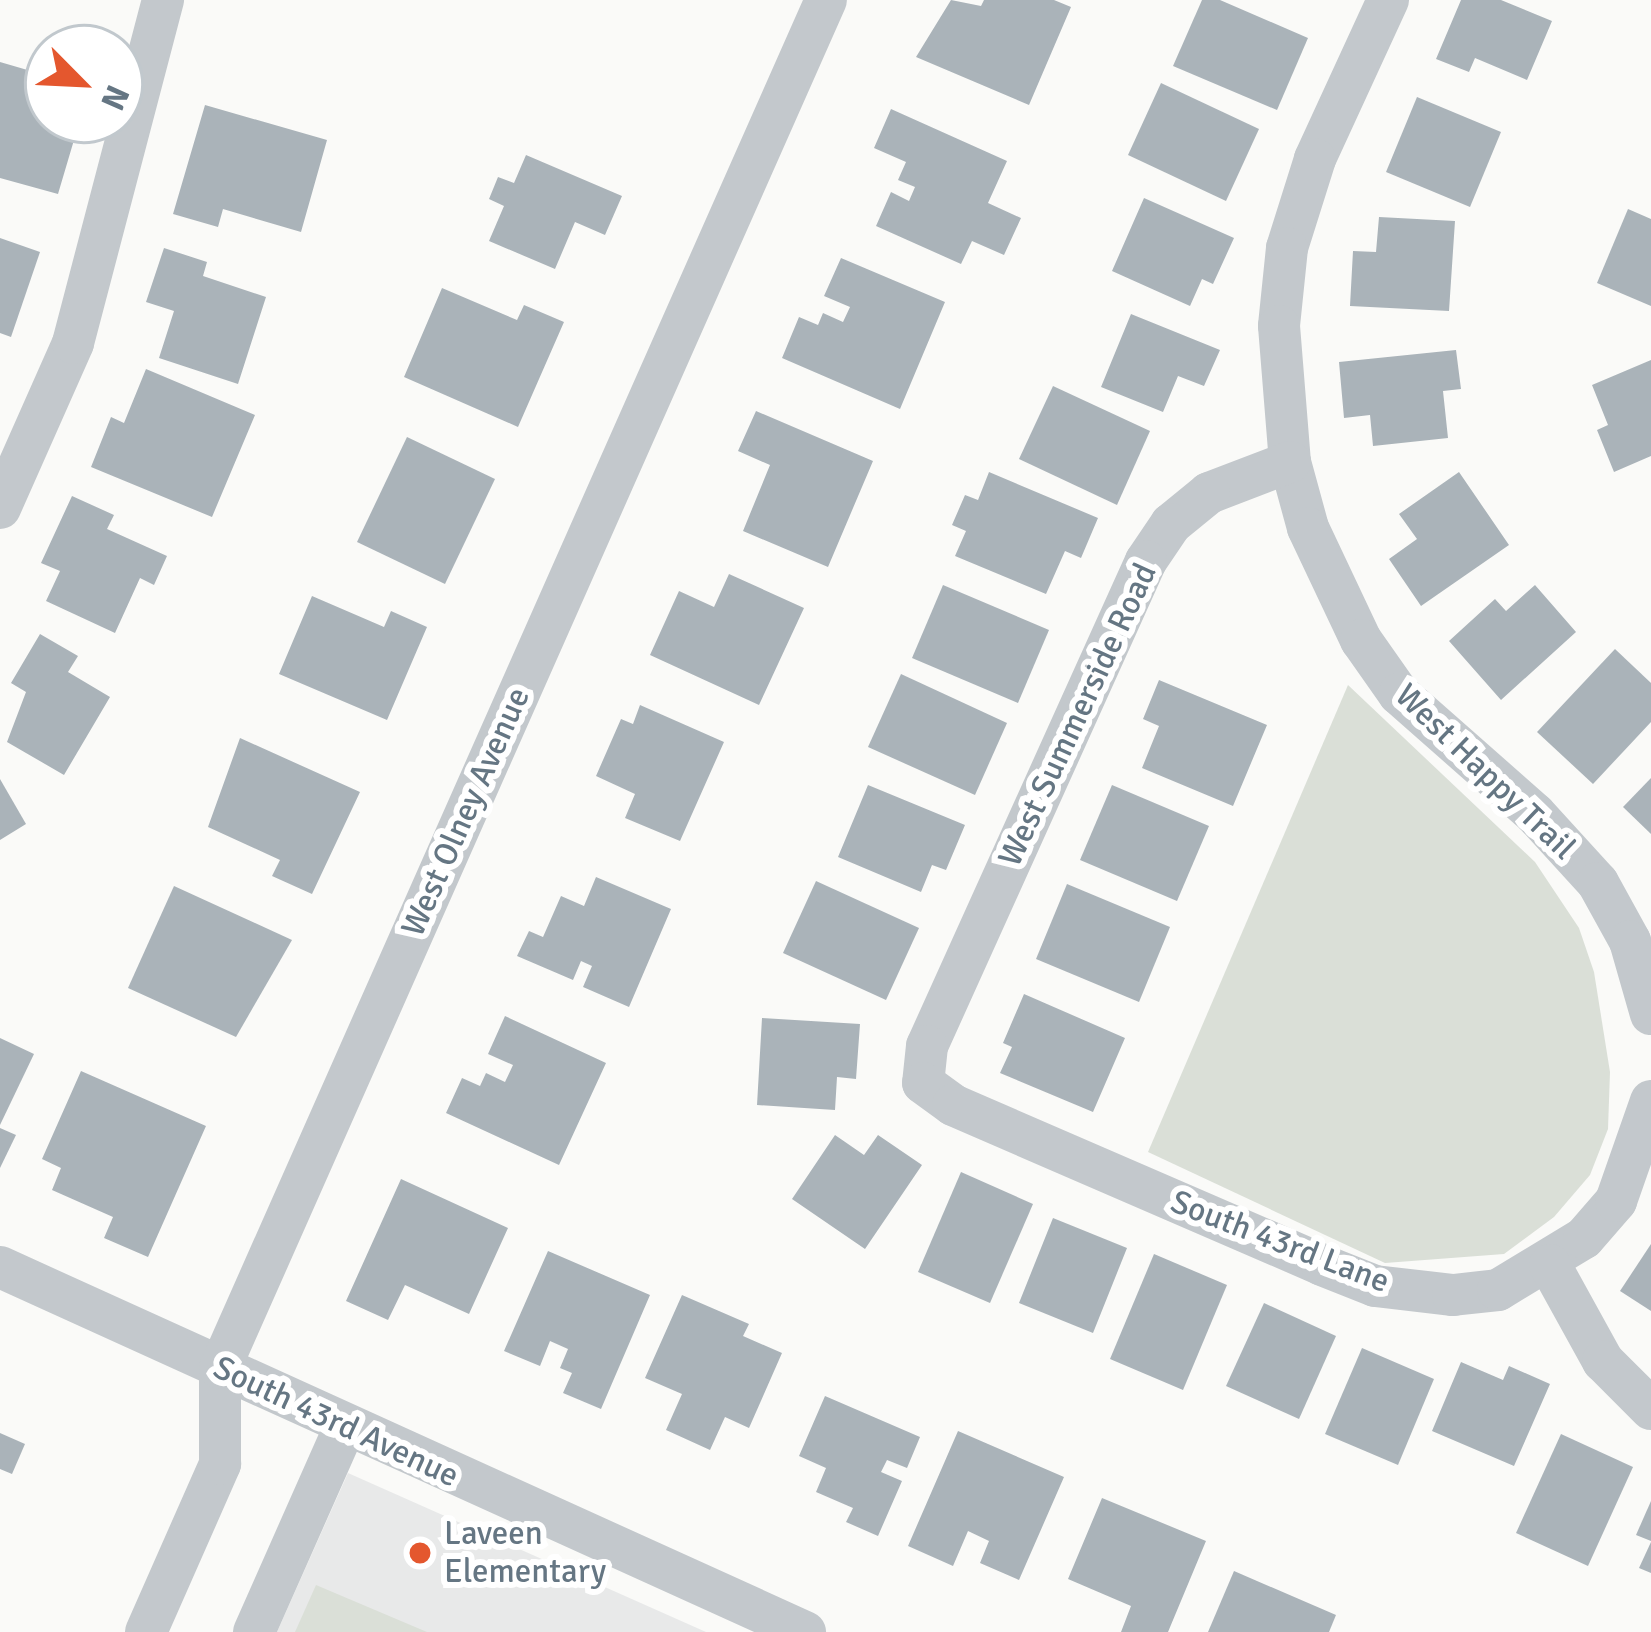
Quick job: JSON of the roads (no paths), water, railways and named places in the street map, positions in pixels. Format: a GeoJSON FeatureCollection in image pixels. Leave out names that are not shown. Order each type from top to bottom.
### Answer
{"type":"FeatureCollection","features":[{"type":"Feature","properties":{"kind":"street"},"geometry":{"type":"LineString","coordinates":[[0,508],[73,343],[163,0]]}},
{"type":"Feature","properties":{"kind":"street","name":"West Olney Avenue"},"geometry":{"type":"LineString","coordinates":[[146,1632],[220,1464],[220,1368],[826,0]]}},
{"type":"Feature","properties":{"kind":"street"},"geometry":{"type":"LineString","coordinates":[[1290,463],[1279,326],[1287,248],[1315,159],[1388,0]]}},
{"type":"Feature","properties":{"kind":"street","name":"West Happy Trail"},"geometry":{"type":"LineString","coordinates":[[1290,463],[1308,528],[1361,640],[1399,694],[1535,814],[1598,883],[1630,941],[1651,1014]]}},
{"type":"Feature","properties":{"kind":"street","name":"West Summerside Road"},"geometry":{"type":"LineString","coordinates":[[923,1083],[927,1046],[1146,561],[1171,524],[1209,493],[1290,463]]}},
{"type":"Feature","properties":{"kind":"street","name":"South 43rd Lane"},"geometry":{"type":"LineString","coordinates":[[923,1083],[953,1105],[1375,1286],[1453,1295],[1498,1290],[1550,1265]]}},
{"type":"Feature","properties":{"kind":"street"},"geometry":{"type":"LineString","coordinates":[[1651,1101],[1616,1201],[1550,1265],[1603,1360],[1651,1409]]}},
{"type":"Feature","properties":{"kind":"street","name":"South 43rd Avenue"},"geometry":{"type":"LineString","coordinates":[[0,1267],[344,1429],[806,1632]]}},
{"type":"Feature","properties":{"kind":"street"},"geometry":{"type":"LineString","coordinates":[[254,1632],[344,1429]]}},
{"type":"Feature","properties":{"kind":"place","name":"Laveen Elementary"},"geometry":{"type":"Point","coordinates":[420,1553]}}]}
